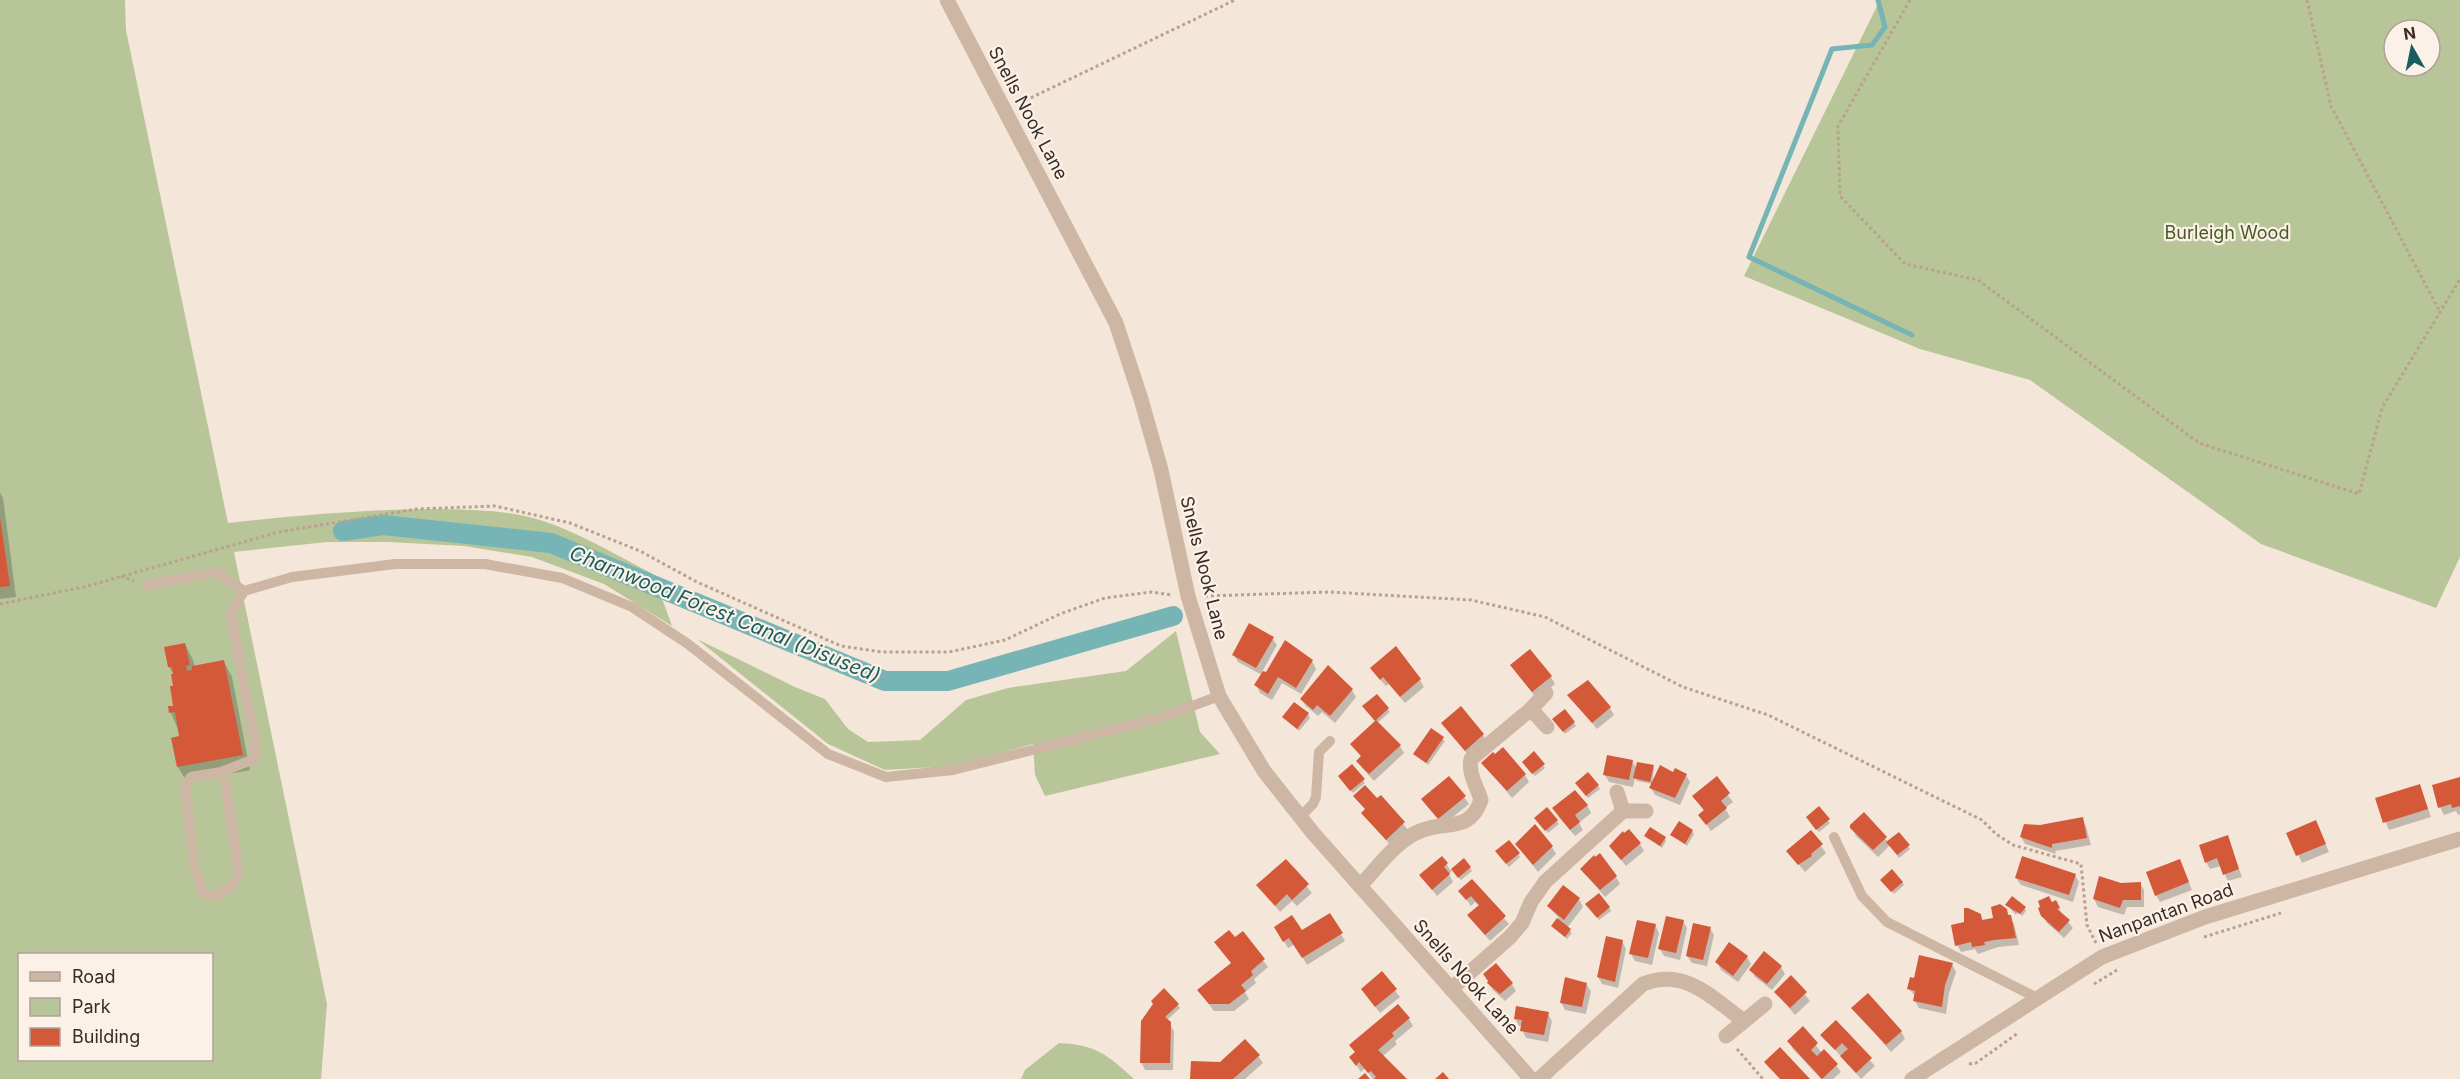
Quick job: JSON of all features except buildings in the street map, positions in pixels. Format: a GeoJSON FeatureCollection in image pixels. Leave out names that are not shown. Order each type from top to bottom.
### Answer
{"type":"FeatureCollection","features":[{"type":"Feature","properties":{"kind":"street","name":"Snells Nook Lane"},"geometry":{"type":"LineString","coordinates":[[947,0],[1116,323],[1142,399],[1161,470],[1188,597],[1219,696],[1264,771],[1300,817],[1531,1079]]}},
{"type":"Feature","properties":{"kind":"street"},"geometry":{"type":"LineString","coordinates":[[1360,886],[1404,839],[1425,829],[1449,827],[1461,823],[1476,813],[1481,800],[1469,767],[1471,759],[1531,709],[1546,693]]}},
{"type":"Feature","properties":{"kind":"street"},"geometry":{"type":"LineString","coordinates":[[1531,709],[1547,727]]}},
{"type":"Feature","properties":{"kind":"street"},"geometry":{"type":"LineString","coordinates":[[1617,792],[1623,811]]}},
{"type":"Feature","properties":{"kind":"street"},"geometry":{"type":"LineString","coordinates":[[1451,989],[1510,937],[1522,923],[1531,902],[1545,882],[1623,811],[1646,811]]}},
{"type":"Feature","properties":{"kind":"street","name":"Nanpantan Road"},"geometry":{"type":"LineString","coordinates":[[1912,1079],[2102,957],[2205,917],[2460,839]]}},
{"type":"Feature","properties":{"kind":"street"},"geometry":{"type":"LineString","coordinates":[[1539,1079],[1643,984],[1657,978],[1677,978],[1694,985],[1744,1021]]}},
{"type":"Feature","properties":{"kind":"street"},"geometry":{"type":"LineString","coordinates":[[1726,1036],[1765,1004]]}},
{"type":"Feature","properties":{"kind":"lane"},"geometry":{"type":"LineString","coordinates":[[221,772],[225,781],[239,872],[233,885],[216,896],[203,893],[194,866],[185,784],[190,777],[221,772],[254,759],[255,743],[231,614],[244,591],[292,576],[395,564],[485,564],[562,578],[632,607],[688,644],[828,754],[886,777],[964,767],[1163,717],[1219,696]]}},
{"type":"Feature","properties":{"kind":"lane"},"geometry":{"type":"LineString","coordinates":[[147,585],[216,572],[244,591]]}},
{"type":"Feature","properties":{"kind":"lane"},"geometry":{"type":"LineString","coordinates":[[1300,817],[1314,804],[1319,777],[1319,752],[1330,741]]}},
{"type":"Feature","properties":{"kind":"lane"},"geometry":{"type":"LineString","coordinates":[[1834,837],[1862,896],[1887,922],[2037,998]]}},
{"type":"Feature","properties":{"kind":"path"},"geometry":{"type":"LineString","coordinates":[[1005,109],[1234,0]]}},
{"type":"Feature","properties":{"kind":"path"},"geometry":{"type":"LineString","coordinates":[[1910,0],[1838,126],[1839,196],[1905,264],[1978,280],[2199,443],[2359,494],[2382,408],[2460,279]]}},
{"type":"Feature","properties":{"kind":"path"},"geometry":{"type":"LineString","coordinates":[[2307,0],[2331,106],[2440,312]]}},
{"type":"Feature","properties":{"kind":"path"},"geometry":{"type":"LineString","coordinates":[[0,604],[84,587],[279,532],[416,509],[495,506],[570,523],[640,551],[697,582],[841,646],[882,652],[949,652],[1005,640],[1060,614],[1105,598],[1151,592],[1188,597],[1329,592],[1471,600],[1545,617],[1683,687],[1768,715],[1982,820],[2013,845],[2080,864],[2087,925],[2102,957]]}},
{"type":"Feature","properties":{"kind":"path"},"geometry":{"type":"LineString","coordinates":[[2194,940],[2282,913]]}},
{"type":"Feature","properties":{"kind":"path"},"geometry":{"type":"LineString","coordinates":[[2090,986],[2119,969]]}},
{"type":"Feature","properties":{"kind":"path"},"geometry":{"type":"LineString","coordinates":[[1965,1064],[1977,1063],[2024,1029]]}},
{"type":"Feature","properties":{"kind":"path"},"geometry":{"type":"LineString","coordinates":[[1726,1036],[1763,1079]]}},
{"type":"Feature","properties":{"kind":"green space"},"geometry":{"type":"Polygon","coordinates":[[[0,0],[125,0],[126,30],[228,523],[281,517],[415,509],[486,511],[529,517],[576,534],[653,574],[672,626],[604,584],[532,557],[464,546],[388,542],[327,542],[234,552],[327,1004],[321,1079],[0,1079],[0,0]]]}},
{"type":"Feature","properties":{"kind":"green space","name":"Burleigh Wood"},"geometry":{"type":"Polygon","coordinates":[[[1880,0],[2460,0],[2460,557],[2436,608],[2261,544],[2030,380],[1920,349],[1744,276],[1880,0]]]}},
{"type":"Feature","properties":{"kind":"green space"},"geometry":{"type":"Polygon","coordinates":[[[1176,631],[1200,732],[1220,754],[1045,796],[1035,775],[1033,744],[955,766],[885,770],[828,744],[697,639],[795,687],[825,699],[848,729],[868,742],[920,740],[966,700],[1008,688],[1126,671],[1176,631]]]}},
{"type":"Feature","properties":{"kind":"green space"},"geometry":{"type":"Polygon","coordinates":[[[1059,1043],[1083,1046],[1100,1052],[1134,1079],[1021,1079],[1025,1070],[1059,1043]]]}},
{"type":"Feature","properties":{"kind":"waterway"},"geometry":{"type":"LineString","coordinates":[[1878,0],[1885,27],[1872,45],[1832,49],[1749,257],[1912,335]]}},
{"type":"Feature","properties":{"kind":"waterway","name":"Charnwood Forest Canal (Disused)"},"geometry":{"type":"LineString","coordinates":[[343,531],[383,525],[551,543],[885,681],[948,681],[1173,616]]}}]}
